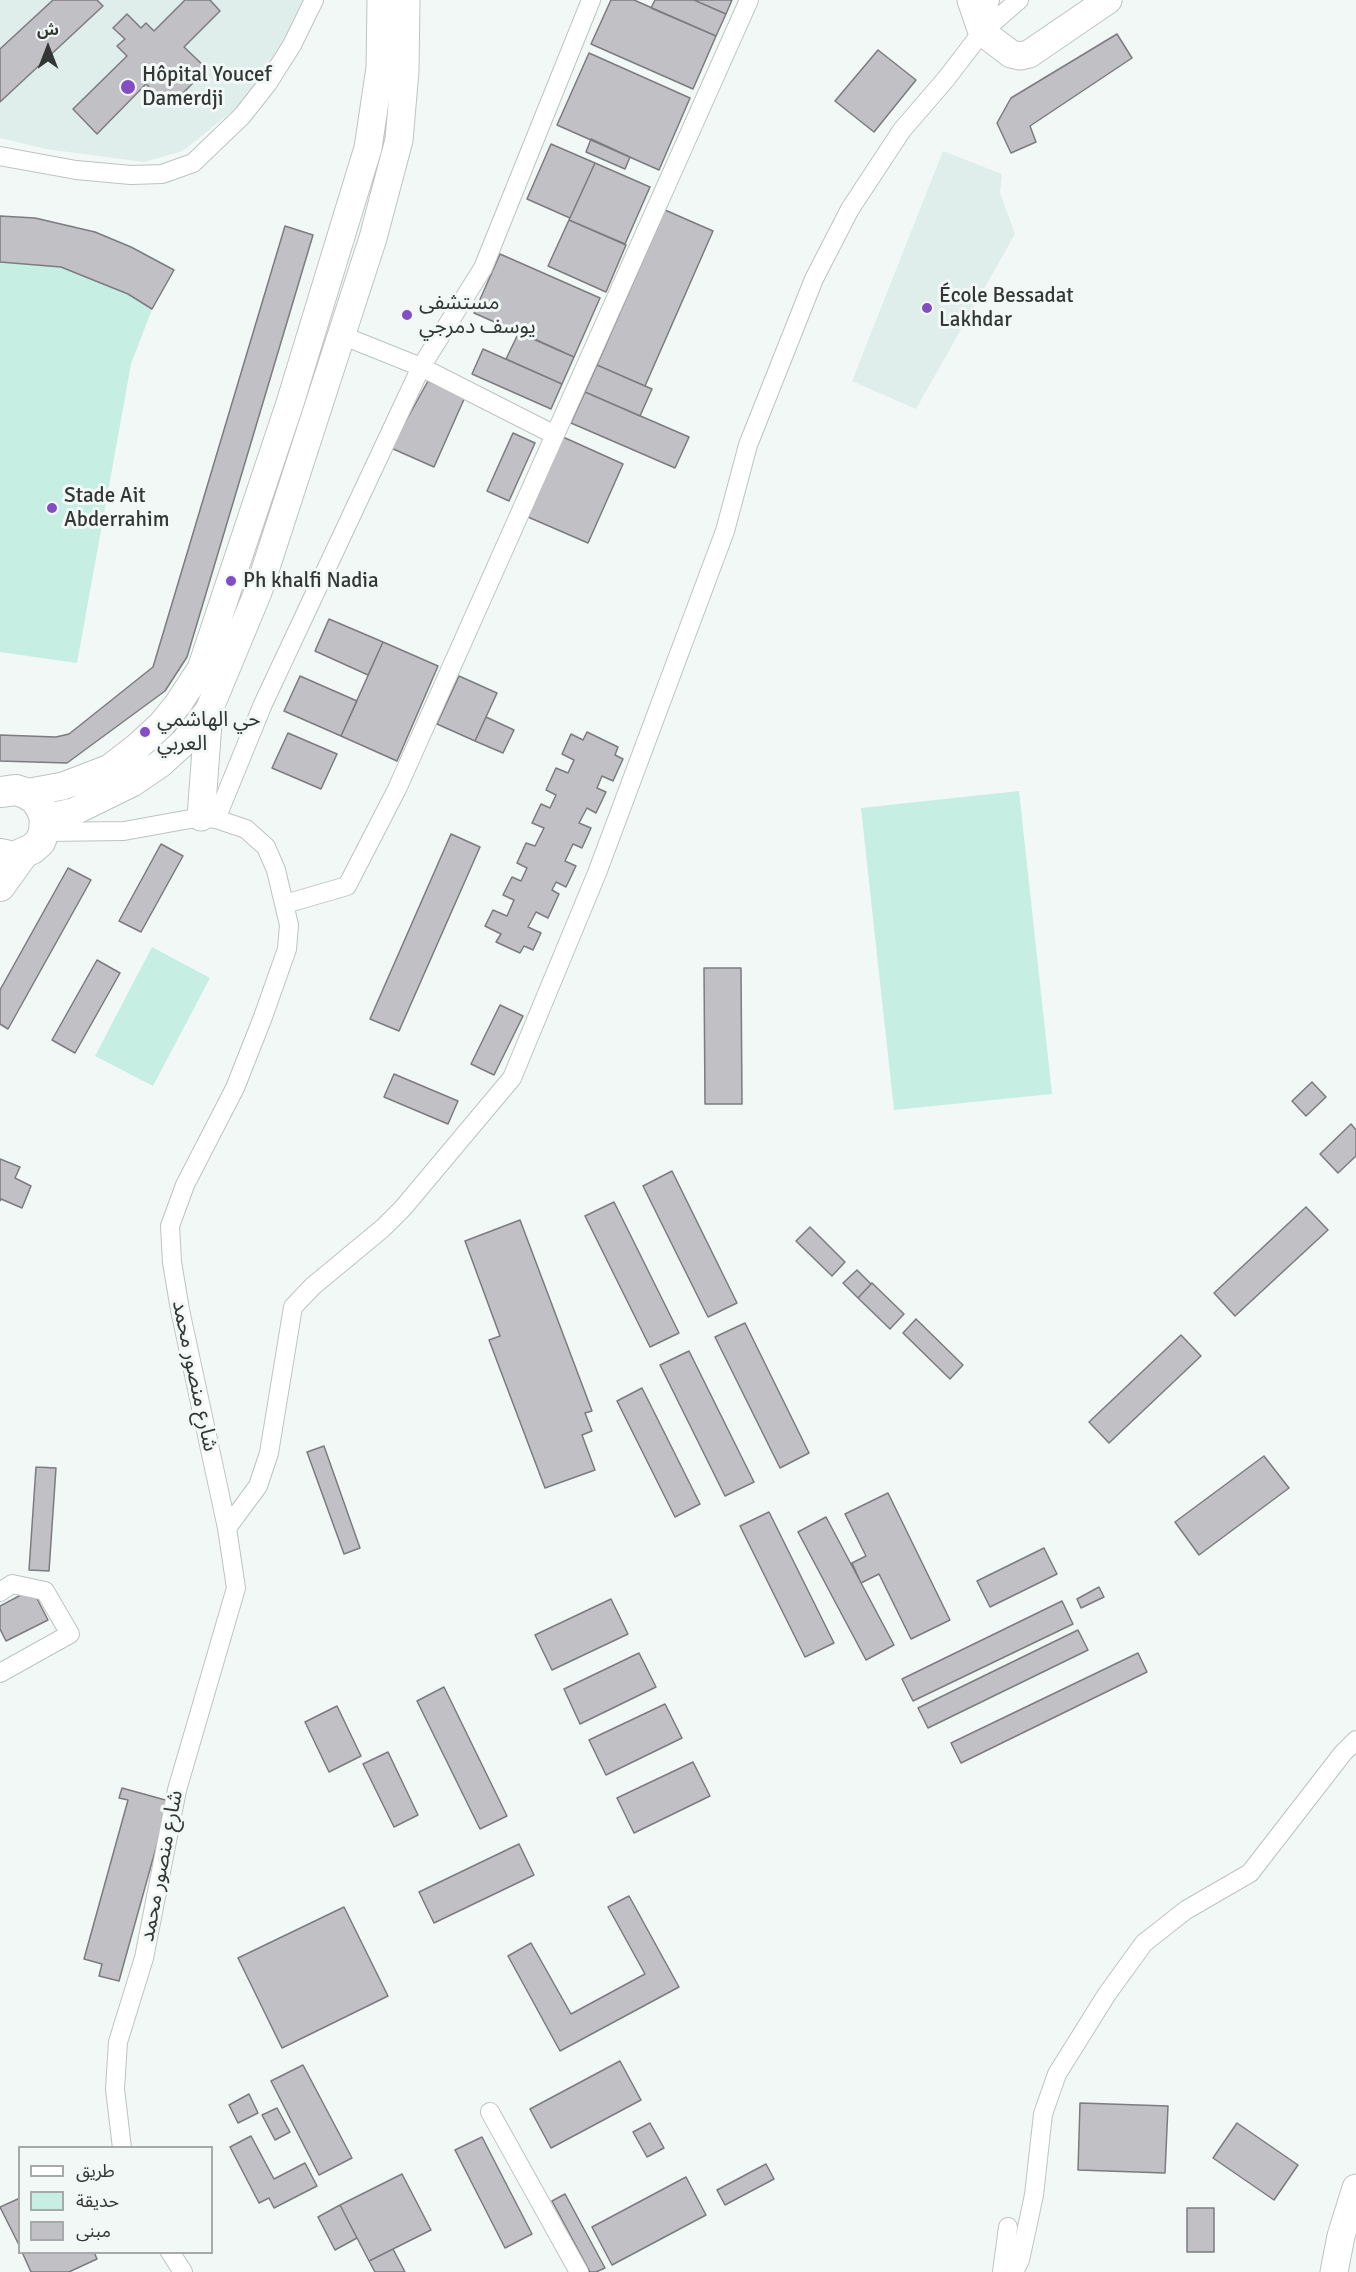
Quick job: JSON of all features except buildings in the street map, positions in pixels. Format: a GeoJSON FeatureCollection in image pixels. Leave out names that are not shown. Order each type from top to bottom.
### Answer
{"type":"FeatureCollection","features":[{"type":"Feature","properties":{"kind":"main road"},"geometry":{"type":"LineString","coordinates":[[0,885],[12,854],[32,849],[40,842],[44,825],[41,808],[35,799],[8,791]]}},
{"type":"Feature","properties":{"kind":"street"},"geometry":{"type":"LineString","coordinates":[[0,156],[76,170],[131,175],[162,174],[193,163],[242,116],[268,83],[292,45],[314,0]]}},
{"type":"Feature","properties":{"kind":"street"},"geometry":{"type":"LineString","coordinates":[[8,791],[63,786],[110,768],[161,725],[201,669],[290,403],[368,148],[380,68],[381,0]]}},
{"type":"Feature","properties":{"kind":"street"},"geometry":{"type":"LineString","coordinates":[[44,825],[132,783],[160,764],[184,741],[209,710],[258,592],[373,238],[399,140],[405,71],[406,0]]}},
{"type":"Feature","properties":{"kind":"street"},"geometry":{"type":"LineString","coordinates":[[208,818],[421,367],[483,268],[591,0]]}},
{"type":"Feature","properties":{"kind":"street"},"geometry":{"type":"LineString","coordinates":[[285,904],[347,886],[397,789],[749,0]]}},
{"type":"Feature","properties":{"kind":"street"},"geometry":{"type":"LineString","coordinates":[[971,0],[982,32],[1011,54],[1020,56],[1029,54],[1108,0]]}},
{"type":"Feature","properties":{"kind":"street"},"geometry":{"type":"LineString","coordinates":[[982,32],[990,0]]}},
{"type":"Feature","properties":{"kind":"street"},"geometry":{"type":"LineString","coordinates":[[227,1528],[258,1486],[269,1453],[293,1307],[313,1286],[404,1208],[512,1078],[601,862],[725,531],[748,446],[814,279],[850,209],[902,130],[946,79],[982,32],[1019,0]]}},
{"type":"Feature","properties":{"kind":"street"},"geometry":{"type":"LineString","coordinates":[[343,228],[373,238]]}},
{"type":"Feature","properties":{"kind":"street"},"geometry":{"type":"LineString","coordinates":[[341,335],[421,367],[555,435]]}},
{"type":"Feature","properties":{"kind":"street"},"geometry":{"type":"LineString","coordinates":[[208,818],[209,710]]}},
{"type":"Feature","properties":{"kind":"street","name":"شارع منصور محمد"},"geometry":{"type":"LineString","coordinates":[[44,825],[124,831],[208,818],[246,829],[266,847],[276,870],[289,925],[287,949],[235,1088],[185,1185],[170,1226],[172,1263],[180,1310],[227,1528],[236,1588],[177,1790],[144,1958],[118,2042],[115,2089],[121,2146]]}},
{"type":"Feature","properties":{"kind":"street"},"geometry":{"type":"LineString","coordinates":[[0,1592],[12,1584],[45,1591],[69,1634],[0,1673]]}},
{"type":"Feature","properties":{"kind":"street"},"geometry":{"type":"LineString","coordinates":[[1014,2272],[1020,2260],[1034,2195],[1043,2114],[1057,2074],[1107,1994],[1144,1943],[1186,1910],[1250,1873],[1343,1753],[1356,1740]]}},
{"type":"Feature","properties":{"kind":"street"},"geometry":{"type":"LineString","coordinates":[[490,2112],[579,2272]]}},
{"type":"Feature","properties":{"kind":"street"},"geometry":{"type":"LineString","coordinates":[[1334,2272],[1341,2236],[1356,2188]]}},
{"type":"Feature","properties":{"kind":"street"},"geometry":{"type":"LineString","coordinates":[[1002,2272],[1008,2227]]}},
{"type":"Feature","properties":{"kind":"street"},"geometry":{"type":"LineString","coordinates":[[1341,2236],[1345,2272]]}},
{"type":"Feature","properties":{"kind":"street"},"geometry":{"type":"LineString","coordinates":[[171,2254],[183,2272]]}},
{"type":"Feature","properties":{"kind":"shaded area","name":"Hôpital Youcef Damerdji"},"geometry":{"type":"Polygon","coordinates":[[[0,0],[306,0],[274,67],[236,108],[183,151],[144,162],[46,149],[0,138],[0,0]]]}},
{"type":"Feature","properties":{"kind":"shaded area","name":"École Bessadat Lakhdar"},"geometry":{"type":"Polygon","coordinates":[[[943,151],[1002,174],[1000,193],[1015,234],[916,409],[852,381],[943,151]]]}},
{"type":"Feature","properties":{"kind":"green space","name":"Stade Ait Abderrahim"},"geometry":{"type":"Polygon","coordinates":[[[0,216],[43,219],[95,232],[131,247],[174,270],[152,309],[131,364],[77,663],[0,652],[0,216]]]}},
{"type":"Feature","properties":{"kind":"green space"},"geometry":{"type":"Polygon","coordinates":[[[1019,791],[1052,1094],[894,1110],[861,808],[1019,791]]]}},
{"type":"Feature","properties":{"kind":"green space"},"geometry":{"type":"Polygon","coordinates":[[[152,947],[210,978],[153,1086],[95,1056],[152,947]]]}},
{"type":"Feature","properties":{"kind":"place","name":"Hôpital Youcef Damerdji"},"geometry":{"type":"Point","coordinates":[128,87]}},
{"type":"Feature","properties":{"kind":"place","name":"École Bessadat Lakhdar"},"geometry":{"type":"Point","coordinates":[927,308]}},
{"type":"Feature","properties":{"kind":"place","name":"مستشفى يوسف دمرجي"},"geometry":{"type":"Point","coordinates":[407,315]}},
{"type":"Feature","properties":{"kind":"place","name":"Stade Ait Abderrahim"},"geometry":{"type":"Point","coordinates":[52,508]}},
{"type":"Feature","properties":{"kind":"place","name":"Ph khalfi Nadia"},"geometry":{"type":"Point","coordinates":[231,581]}},
{"type":"Feature","properties":{"kind":"place","name":"حي الهاشمي العربي"},"geometry":{"type":"Point","coordinates":[145,732]}}]}
